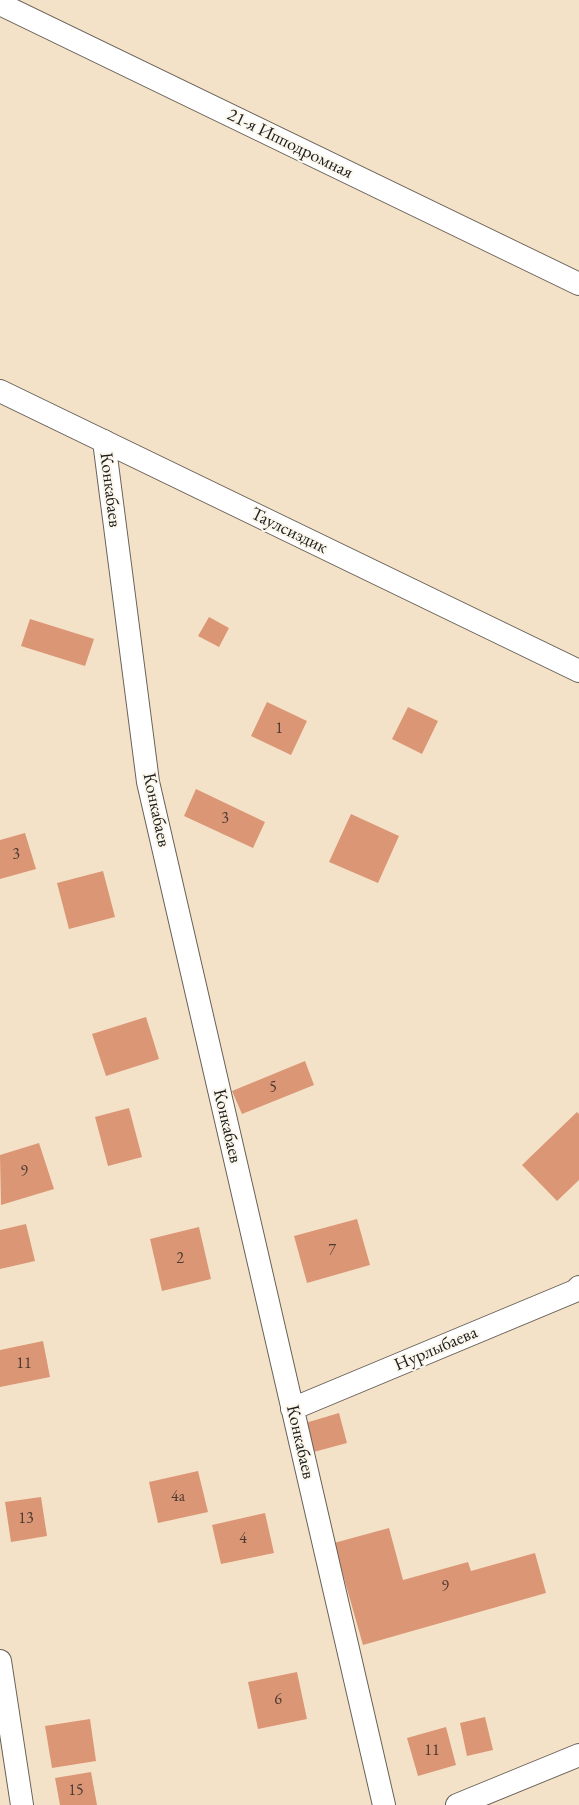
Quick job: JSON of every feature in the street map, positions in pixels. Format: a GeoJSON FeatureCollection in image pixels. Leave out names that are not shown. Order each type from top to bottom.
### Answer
{"type":"FeatureCollection","features":[{"type":"Feature","properties":{"kind":"street","name":"21-я Ипподромная"},"geometry":{"type":"LineString","coordinates":[[0,4],[579,284]]}},
{"type":"Feature","properties":{"kind":"street","name":"Таулсиздик"},"geometry":{"type":"LineString","coordinates":[[0,391],[579,671]]}},
{"type":"Feature","properties":{"kind":"street","name":"Конкабаев"},"geometry":{"type":"LineString","coordinates":[[104,441],[148,782],[384,1805]]}},
{"type":"Feature","properties":{"kind":"street","name":"Нурлыбаева"},"geometry":{"type":"LineString","coordinates":[[292,1409],[579,1287]]}},
{"type":"Feature","properties":{"kind":"street"},"geometry":{"type":"LineString","coordinates":[[0,1661],[22,1805]]}},
{"type":"Feature","properties":{"kind":"street"},"geometry":{"type":"LineString","coordinates":[[457,1805],[579,1755]]}},
{"type":"Feature","properties":{"kind":"building"},"geometry":{"type":"Polygon","coordinates":[[[209,617],[229,628],[219,647],[198,636],[209,617]]]}},
{"type":"Feature","properties":{"kind":"building"},"geometry":{"type":"Polygon","coordinates":[[[30,619],[94,639],[85,666],[21,646],[30,619]]]}},
{"type":"Feature","properties":{"kind":"building"},"geometry":{"type":"Polygon","coordinates":[[[267,702],[307,721],[291,755],[251,736],[267,702]]]}},
{"type":"Feature","properties":{"kind":"building"},"geometry":{"type":"Polygon","coordinates":[[[408,707],[438,721],[422,754],[392,739],[408,707]]]}},
{"type":"Feature","properties":{"kind":"building"},"geometry":{"type":"Polygon","coordinates":[[[196,789],[265,822],[253,848],[184,816],[196,789]]]}},
{"type":"Feature","properties":{"kind":"building"},"geometry":{"type":"Polygon","coordinates":[[[351,814],[399,836],[378,883],[329,862],[351,814]]]}},
{"type":"Feature","properties":{"kind":"building"},"geometry":{"type":"Polygon","coordinates":[[[25,833],[36,869],[0,879],[0,840],[25,833]]]}},
{"type":"Feature","properties":{"kind":"building"},"geometry":{"type":"Polygon","coordinates":[[[103,871],[115,917],[69,929],[57,883],[103,871]]]}},
{"type":"Feature","properties":{"kind":"building"},"geometry":{"type":"Polygon","coordinates":[[[146,1017],[159,1059],[106,1076],[92,1034],[146,1017]]]}},
{"type":"Feature","properties":{"kind":"building"},"geometry":{"type":"Polygon","coordinates":[[[305,1061],[314,1085],[242,1114],[232,1091],[305,1061]]]}},
{"type":"Feature","properties":{"kind":"building"},"geometry":{"type":"Polygon","coordinates":[[[129,1108],[142,1157],[108,1166],[95,1117],[129,1108]]]}},
{"type":"Feature","properties":{"kind":"building"},"geometry":{"type":"Polygon","coordinates":[[[577,1112],[579,1114],[579,1180],[557,1201],[522,1165],[577,1112]]]}},
{"type":"Feature","properties":{"kind":"building"},"geometry":{"type":"Polygon","coordinates":[[[39,1143],[54,1189],[1,1205],[0,1155],[39,1143]]]}},
{"type":"Feature","properties":{"kind":"building"},"geometry":{"type":"Polygon","coordinates":[[[357,1219],[370,1265],[307,1283],[294,1236],[357,1219]]]}},
{"type":"Feature","properties":{"kind":"building"},"geometry":{"type":"Polygon","coordinates":[[[26,1224],[35,1261],[0,1269],[0,1230],[26,1224]]]}},
{"type":"Feature","properties":{"kind":"building"},"geometry":{"type":"Polygon","coordinates":[[[199,1227],[211,1279],[162,1291],[150,1239],[199,1227]]]}},
{"type":"Feature","properties":{"kind":"building"},"geometry":{"type":"Polygon","coordinates":[[[43,1341],[50,1377],[0,1387],[0,1350],[43,1341]]]}},
{"type":"Feature","properties":{"kind":"building"},"geometry":{"type":"Polygon","coordinates":[[[339,1413],[347,1443],[310,1453],[302,1424],[339,1413]]]}},
{"type":"Feature","properties":{"kind":"building"},"geometry":{"type":"Polygon","coordinates":[[[198,1471],[208,1512],[158,1523],[149,1482],[198,1471]]]}},
{"type":"Feature","properties":{"kind":"building"},"geometry":{"type":"Polygon","coordinates":[[[41,1497],[47,1536],[11,1542],[5,1502],[41,1497]]]}},
{"type":"Feature","properties":{"kind":"building"},"geometry":{"type":"Polygon","coordinates":[[[265,1513],[274,1553],[221,1564],[212,1525],[265,1513]]]}},
{"type":"Feature","properties":{"kind":"building"},"geometry":{"type":"Polygon","coordinates":[[[389,1528],[403,1580],[468,1562],[471,1571],[535,1553],[546,1593],[363,1645],[334,1543],[389,1528]]]}},
{"type":"Feature","properties":{"kind":"building"},"geometry":{"type":"Polygon","coordinates":[[[297,1672],[307,1719],[258,1729],[248,1682],[297,1672]]]}},
{"type":"Feature","properties":{"kind":"building"},"geometry":{"type":"Polygon","coordinates":[[[485,1717],[493,1750],[467,1756],[460,1723],[485,1717]]]}},
{"type":"Feature","properties":{"kind":"building"},"geometry":{"type":"Polygon","coordinates":[[[90,1719],[96,1761],[52,1768],[45,1726],[90,1719]]]}},
{"type":"Feature","properties":{"kind":"building"},"geometry":{"type":"Polygon","coordinates":[[[446,1727],[456,1765],[418,1776],[407,1738],[446,1727]]]}},
{"type":"Feature","properties":{"kind":"building"},"geometry":{"type":"Polygon","coordinates":[[[91,1772],[97,1805],[60,1805],[55,1778],[91,1772]]]}}]}
